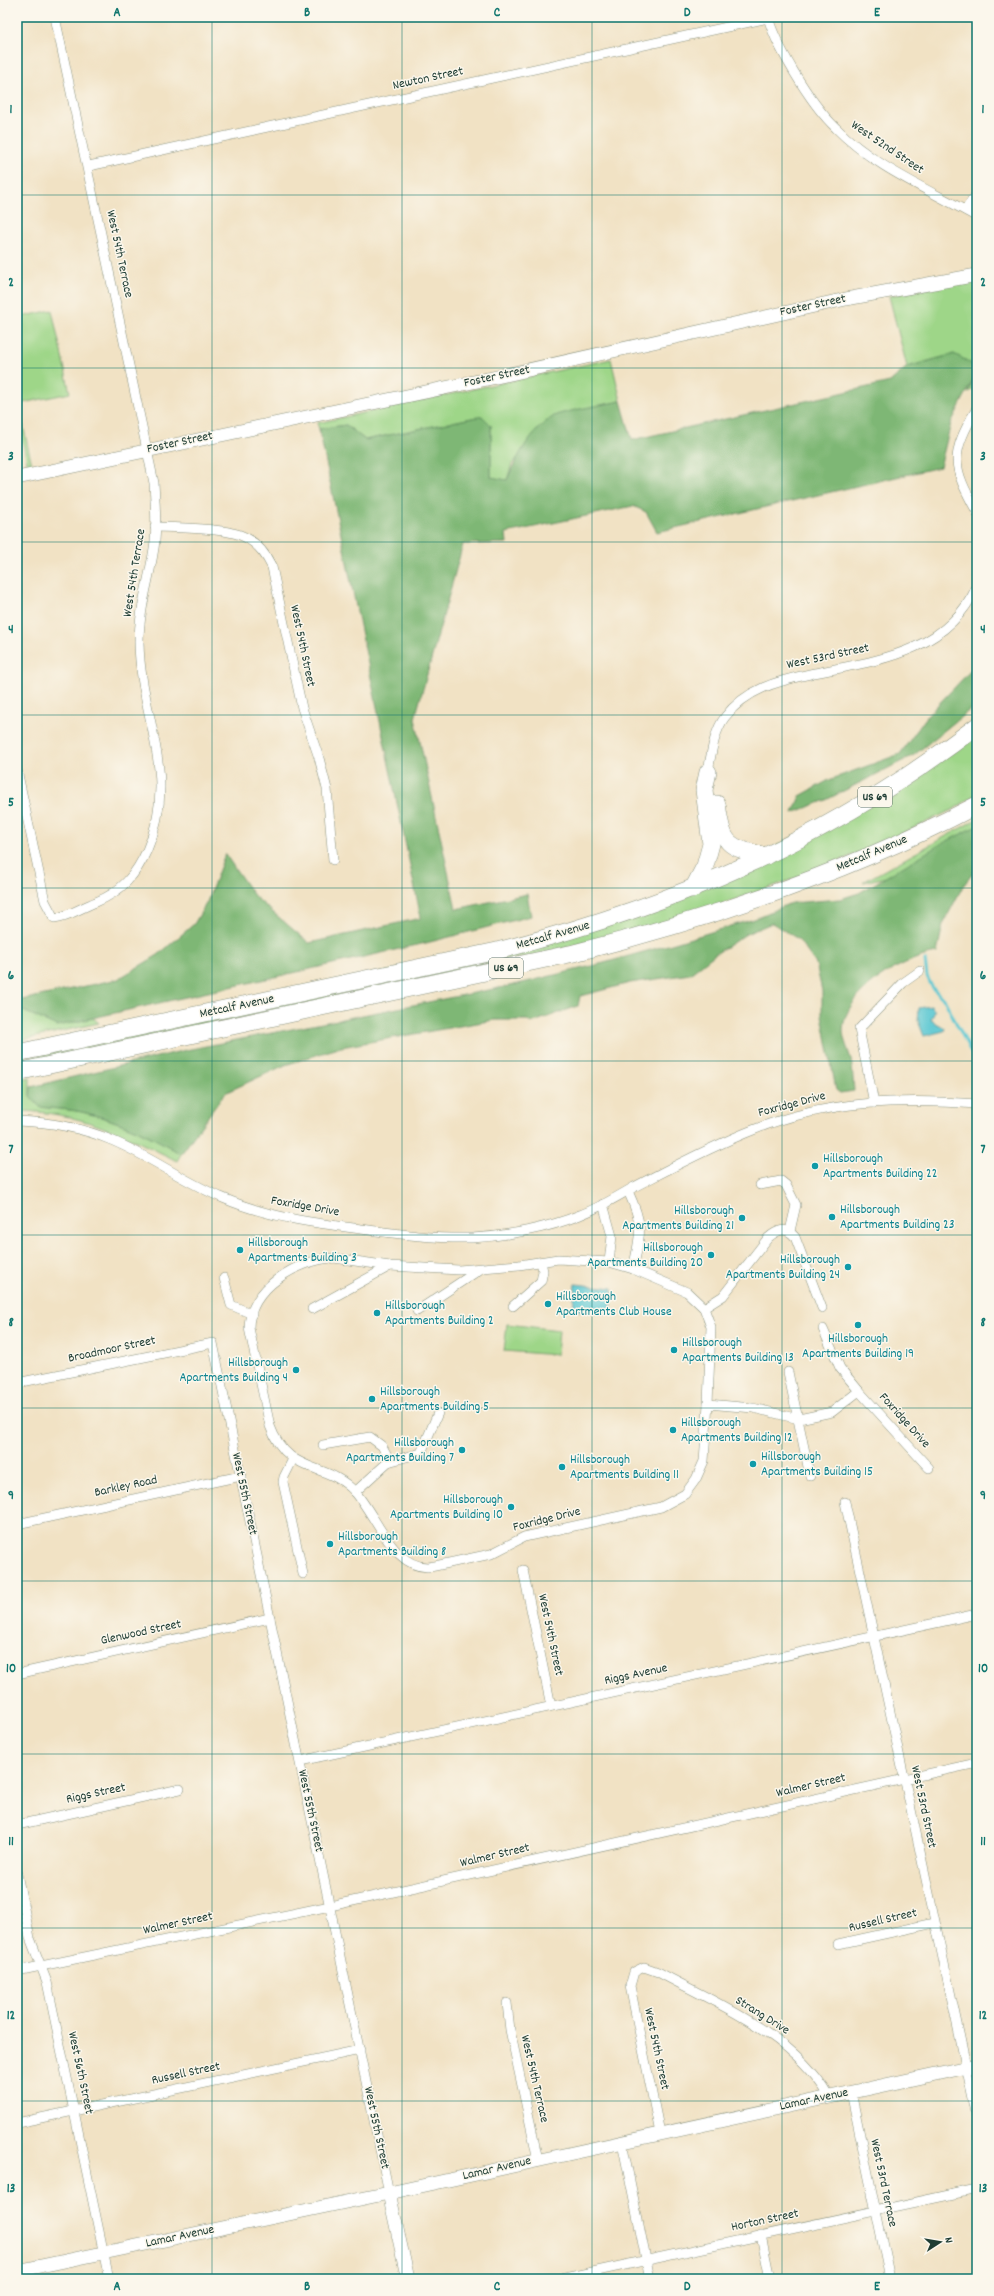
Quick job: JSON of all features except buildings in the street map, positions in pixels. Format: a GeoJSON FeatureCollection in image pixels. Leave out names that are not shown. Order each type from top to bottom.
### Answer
{"type":"FeatureCollection","features":[{"type":"Feature","properties":{"kind":"highway","name":"Metcalf Avenue"},"geometry":{"type":"LineString","coordinates":[[17,1053],[497,951],[602,922],[693,889],[766,856],[871,799],[950,747],[977,726]]}},
{"type":"Feature","properties":{"kind":"highway"},"geometry":{"type":"LineString","coordinates":[[708,772],[725,837],[738,850],[766,856]]}},
{"type":"Feature","properties":{"kind":"highway"},"geometry":{"type":"LineString","coordinates":[[693,889],[705,866],[711,844],[704,790],[708,772]]}},
{"type":"Feature","properties":{"kind":"highway","name":"Metcalf Avenue"},"geometry":{"type":"LineString","coordinates":[[17,1072],[552,958],[646,935],[761,899],[842,868],[903,841],[977,804]]}},
{"type":"Feature","properties":{"kind":"street","name":"West 54th Terrace"},"geometry":{"type":"LineString","coordinates":[[17,770],[44,901],[54,918],[64,917],[106,898],[124,886],[142,861],[158,819],[162,792],[161,773],[143,679],[139,642],[140,616],[152,558],[155,527],[154,484],[89,166],[55,17]]}},
{"type":"Feature","properties":{"kind":"street","name":"Newton Street"},"geometry":{"type":"LineString","coordinates":[[89,166],[770,17]]}},
{"type":"Feature","properties":{"kind":"street","name":"West 52nd Street"},"geometry":{"type":"LineString","coordinates":[[770,17],[784,56],[822,114],[836,129],[880,161],[977,217]]}},
{"type":"Feature","properties":{"kind":"street"},"geometry":{"type":"LineString","coordinates":[[965,210],[977,194]]}},
{"type":"Feature","properties":{"kind":"street","name":"Foster Street"},"geometry":{"type":"LineString","coordinates":[[17,478],[148,449],[506,376],[846,299],[977,275]]}},
{"type":"Feature","properties":{"kind":"street"},"geometry":{"type":"LineString","coordinates":[[977,408],[963,434],[957,464],[964,490],[977,512]]}},
{"type":"Feature","properties":{"kind":"street","name":"West 54th Street"},"geometry":{"type":"LineString","coordinates":[[155,527],[236,533],[258,545],[266,555],[272,567],[302,708],[319,758],[327,788],[333,860]]}},
{"type":"Feature","properties":{"kind":"street","name":"West 53rd Street"},"geometry":{"type":"LineString","coordinates":[[708,772],[712,750],[724,718],[756,690],[774,683],[875,661],[916,648],[942,631],[955,619],[967,605],[977,586]]}},
{"type":"Feature","properties":{"kind":"street"},"geometry":{"type":"LineString","coordinates":[[874,1103],[859,1029],[904,983],[920,971]]}},
{"type":"Feature","properties":{"kind":"street","name":"Foxridge Drive"},"geometry":{"type":"LineString","coordinates":[[17,1121],[58,1124],[83,1130],[112,1140],[205,1190],[246,1207],[285,1218],[416,1236],[473,1238],[520,1230],[583,1214],[728,1140],[760,1127],[830,1108],[874,1103],[913,1101],[977,1104]]}},
{"type":"Feature","properties":{"kind":"street"},"geometry":{"type":"LineString","coordinates":[[760,1185],[781,1181],[786,1185],[796,1205],[790,1231]]}},
{"type":"Feature","properties":{"kind":"street"},"geometry":{"type":"LineString","coordinates":[[628,1191],[638,1212],[641,1228],[633,1269]]}},
{"type":"Feature","properties":{"kind":"street"},"geometry":{"type":"LineString","coordinates":[[603,1204],[612,1236],[609,1262]]}},
{"type":"Feature","properties":{"kind":"street"},"geometry":{"type":"LineString","coordinates":[[704,1308],[722,1296],[773,1234],[780,1230],[790,1231],[795,1237],[822,1308]]}},
{"type":"Feature","properties":{"kind":"street","name":"Foxridge Drive"},"geometry":{"type":"LineString","coordinates":[[339,1258],[390,1266],[479,1270],[558,1259],[609,1262],[633,1269],[687,1292],[704,1308],[711,1327],[708,1404],[703,1465],[693,1484],[680,1498],[667,1505],[521,1538],[491,1554],[432,1567],[413,1564],[396,1551],[355,1492],[337,1478],[292,1459],[283,1450],[270,1426],[249,1328],[252,1314],[258,1301],[270,1287],[289,1272],[311,1262],[339,1258]]}},
{"type":"Feature","properties":{"kind":"street"},"geometry":{"type":"LineString","coordinates":[[513,1306],[541,1281],[543,1271],[541,1262]]}},
{"type":"Feature","properties":{"kind":"street"},"geometry":{"type":"LineString","coordinates":[[312,1310],[390,1266]]}},
{"type":"Feature","properties":{"kind":"street"},"geometry":{"type":"LineString","coordinates":[[417,1311],[479,1270]]}},
{"type":"Feature","properties":{"kind":"street"},"geometry":{"type":"LineString","coordinates":[[224,1278],[231,1305],[252,1314]]}},
{"type":"Feature","properties":{"kind":"street","name":"Foxridge Drive"},"geometry":{"type":"LineString","coordinates":[[823,1329],[831,1352],[840,1368],[930,1468]]}},
{"type":"Feature","properties":{"kind":"street","name":"Broadmoor Street"},"geometry":{"type":"LineString","coordinates":[[17,1384],[213,1342]]}},
{"type":"Feature","properties":{"kind":"street","name":"West 55th Street"},"geometry":{"type":"LineString","coordinates":[[213,1342],[408,2279]]}},
{"type":"Feature","properties":{"kind":"street"},"geometry":{"type":"LineString","coordinates":[[788,1372],[810,1476]]}},
{"type":"Feature","properties":{"kind":"street","name":"Foxridge Drive"},"geometry":{"type":"LineString","coordinates":[[708,1404],[753,1408],[798,1419],[832,1412],[859,1390]]}},
{"type":"Feature","properties":{"kind":"street"},"geometry":{"type":"LineString","coordinates":[[355,1492],[390,1461],[415,1456],[421,1453],[438,1413]]}},
{"type":"Feature","properties":{"kind":"street"},"geometry":{"type":"LineString","coordinates":[[323,1445],[370,1437],[382,1446],[390,1461]]}},
{"type":"Feature","properties":{"kind":"street"},"geometry":{"type":"LineString","coordinates":[[292,1459],[283,1482],[304,1574]]}},
{"type":"Feature","properties":{"kind":"street","name":"Barkley Road"},"geometry":{"type":"LineString","coordinates":[[17,1524],[241,1476]]}},
{"type":"Feature","properties":{"kind":"street","name":"West 53rd Street"},"geometry":{"type":"LineString","coordinates":[[845,1502],[934,1923],[971,2066],[977,2117]]}},
{"type":"Feature","properties":{"kind":"street","name":"West 54th Street"},"geometry":{"type":"LineString","coordinates":[[523,1570],[551,1706]]}},
{"type":"Feature","properties":{"kind":"street","name":"Riggs Avenue"},"geometry":{"type":"LineString","coordinates":[[300,1761],[977,1614]]}},
{"type":"Feature","properties":{"kind":"street","name":"Glenwood Street"},"geometry":{"type":"LineString","coordinates":[[17,1674],[270,1618]]}},
{"type":"Feature","properties":{"kind":"street","name":"Walmer Street"},"geometry":{"type":"LineString","coordinates":[[17,1971],[330,1906],[977,1763]]}},
{"type":"Feature","properties":{"kind":"street","name":"Riggs Street"},"geometry":{"type":"LineString","coordinates":[[17,1825],[180,1789]]}},
{"type":"Feature","properties":{"kind":"street","name":"West 56th Street"},"geometry":{"type":"LineString","coordinates":[[17,1874],[30,1938],[47,1982],[75,2110],[109,2279]]}},
{"type":"Feature","properties":{"kind":"street","name":"Russell Street"},"geometry":{"type":"LineString","coordinates":[[838,1944],[934,1923]]}},
{"type":"Feature","properties":{"kind":"street","name":"Strang Drive"},"geometry":{"type":"LineString","coordinates":[[636,1970],[648,1968],[666,1976],[774,2038],[801,2059],[820,2082],[829,2096]]}},
{"type":"Feature","properties":{"kind":"street","name":"West 54th Street"},"geometry":{"type":"LineString","coordinates":[[636,1970],[632,1978],[630,1988],[660,2133]]}},
{"type":"Feature","properties":{"kind":"street","name":"West 54th Terrace"},"geometry":{"type":"LineString","coordinates":[[507,2003],[510,2030],[538,2160]]}},
{"type":"Feature","properties":{"kind":"street","name":"Russell Street"},"geometry":{"type":"LineString","coordinates":[[17,2123],[360,2050]]}},
{"type":"Feature","properties":{"kind":"street","name":"Lamar Avenue"},"geometry":{"type":"LineString","coordinates":[[17,2271],[389,2193],[971,2066]]}},
{"type":"Feature","properties":{"kind":"street","name":"West 53rd Terrace"},"geometry":{"type":"LineString","coordinates":[[851,2092],[890,2279]]}},
{"type":"Feature","properties":{"kind":"street"},"geometry":{"type":"LineString","coordinates":[[622,2142],[650,2279]]}},
{"type":"Feature","properties":{"kind":"street","name":"Horton Street"},"geometry":{"type":"LineString","coordinates":[[560,2279],[977,2189]]}},
{"type":"Feature","properties":{"kind":"street"},"geometry":{"type":"LineString","coordinates":[[761,2235],[770,2279]]}},
{"type":"Feature","properties":{"kind":"green space"},"geometry":{"type":"Polygon","coordinates":[[[977,278],[977,386],[968,393],[976,374],[954,354],[907,367],[889,296],[977,278]]]}},
{"type":"Feature","properties":{"kind":"green space"},"geometry":{"type":"Polygon","coordinates":[[[52,310],[70,393],[18,404],[33,469],[29,470],[17,419],[17,318],[52,310]]]}},
{"type":"Feature","properties":{"kind":"green space"},"geometry":{"type":"Polygon","coordinates":[[[954,354],[971,363],[976,374],[951,423],[940,467],[657,532],[646,512],[633,506],[506,533],[507,543],[463,544],[415,718],[456,909],[527,894],[531,916],[426,943],[57,1026],[17,1008],[17,1001],[118,979],[158,955],[194,924],[207,902],[225,854],[255,897],[309,943],[421,918],[319,429],[346,425],[365,440],[482,416],[491,425],[491,477],[507,480],[520,453],[532,436],[546,422],[559,414],[621,401],[632,440],[890,382],[907,367],[954,354]]]}},
{"type":"Feature","properties":{"kind":"green space"},"geometry":{"type":"Polygon","coordinates":[[[611,359],[621,401],[555,416],[512,464],[507,480],[491,478],[491,425],[482,416],[365,440],[346,425],[319,429],[317,423],[611,359]]]}},
{"type":"Feature","properties":{"kind":"green space"},"geometry":{"type":"Polygon","coordinates":[[[977,664],[977,704],[914,755],[826,800],[793,813],[800,796],[829,780],[900,754],[928,715],[977,664]]]}},
{"type":"Feature","properties":{"kind":"green space"},"geometry":{"type":"Polygon","coordinates":[[[977,735],[977,794],[954,809],[879,844],[813,872],[686,917],[561,949],[17,1066],[17,1060],[674,903],[977,735]]]}},
{"type":"Feature","properties":{"kind":"green space"},"geometry":{"type":"Polygon","coordinates":[[[977,819],[977,858],[863,882],[977,819]]]}},
{"type":"Feature","properties":{"kind":"green space"},"geometry":{"type":"Polygon","coordinates":[[[977,826],[977,868],[963,886],[943,924],[937,953],[923,956],[908,962],[878,979],[864,990],[853,1003],[846,1016],[843,1034],[851,1060],[854,1091],[840,1093],[836,1090],[822,1015],[822,991],[816,964],[798,939],[772,923],[746,934],[714,955],[690,974],[630,983],[580,996],[578,1006],[531,1023],[527,1020],[494,1020],[341,1047],[285,1065],[225,1093],[181,1154],[147,1135],[123,1124],[99,1116],[80,1112],[40,1107],[30,1096],[31,1087],[186,1050],[514,985],[604,963],[668,945],[751,920],[791,903],[840,899],[859,893],[939,845],[977,826]]]}},
{"type":"Feature","properties":{"kind":"green space"},"geometry":{"type":"Polygon","coordinates":[[[17,1008],[57,1026],[93,1018],[99,1023],[17,1041],[17,1008]]]}},
{"type":"Feature","properties":{"kind":"green space"},"geometry":{"type":"Polygon","coordinates":[[[30,1077],[30,1096],[40,1107],[80,1112],[99,1116],[123,1124],[147,1135],[181,1154],[177,1161],[139,1142],[100,1126],[60,1115],[17,1111],[17,1080],[30,1077]]]}},
{"type":"Feature","properties":{"kind":"green space"},"geometry":{"type":"Polygon","coordinates":[[[507,1324],[559,1330],[557,1355],[504,1351],[507,1324]]]}},
{"type":"Feature","properties":{"kind":"water"},"geometry":{"type":"Polygon","coordinates":[[[931,1006],[935,1011],[931,1020],[945,1028],[944,1031],[924,1036],[918,1021],[919,1008],[931,1006]]]}},
{"type":"Feature","properties":{"kind":"water"},"geometry":{"type":"Polygon","coordinates":[[[575,1284],[613,1288],[611,1314],[573,1310],[575,1284]]]}},
{"type":"Feature","properties":{"kind":"waterway"},"geometry":{"type":"LineString","coordinates":[[925,960],[927,976],[932,987],[945,1001],[977,1064]]}},
{"type":"Feature","properties":{"kind":"place","name":"Hillsborough Apartments Building 22"},"geometry":{"type":"Point","coordinates":[815,1166]}},
{"type":"Feature","properties":{"kind":"place","name":"Hillsborough Apartments Building 23"},"geometry":{"type":"Point","coordinates":[832,1217]}},
{"type":"Feature","properties":{"kind":"place","name":"Hillsborough Apartments Building 21"},"geometry":{"type":"Point","coordinates":[742,1218]}},
{"type":"Feature","properties":{"kind":"place","name":"Hillsborough Apartments Building 3"},"geometry":{"type":"Point","coordinates":[240,1250]}},
{"type":"Feature","properties":{"kind":"place","name":"Hillsborough Apartments Building 20"},"geometry":{"type":"Point","coordinates":[711,1255]}},
{"type":"Feature","properties":{"kind":"place","name":"Hillsborough Apartments Building 24"},"geometry":{"type":"Point","coordinates":[848,1267]}},
{"type":"Feature","properties":{"kind":"place","name":"Hillsborough Apartments Club House"},"geometry":{"type":"Point","coordinates":[548,1304]}},
{"type":"Feature","properties":{"kind":"place","name":"Hillsborough Apartments Building 2"},"geometry":{"type":"Point","coordinates":[377,1313]}},
{"type":"Feature","properties":{"kind":"place","name":"Hillsborough Apartments Building 19"},"geometry":{"type":"Point","coordinates":[858,1325]}},
{"type":"Feature","properties":{"kind":"place","name":"Hillsborough Apartments Building 13"},"geometry":{"type":"Point","coordinates":[674,1350]}},
{"type":"Feature","properties":{"kind":"place","name":"Hillsborough Apartments Building 4"},"geometry":{"type":"Point","coordinates":[296,1370]}},
{"type":"Feature","properties":{"kind":"place","name":"Hillsborough Apartments Building 5"},"geometry":{"type":"Point","coordinates":[372,1399]}},
{"type":"Feature","properties":{"kind":"place","name":"Hillsborough Apartments Building 12"},"geometry":{"type":"Point","coordinates":[673,1430]}},
{"type":"Feature","properties":{"kind":"place","name":"Hillsborough Apartments Building 7"},"geometry":{"type":"Point","coordinates":[462,1450]}},
{"type":"Feature","properties":{"kind":"place","name":"Hillsborough Apartments Building 15"},"geometry":{"type":"Point","coordinates":[753,1464]}},
{"type":"Feature","properties":{"kind":"place","name":"Hillsborough Apartments Building 11"},"geometry":{"type":"Point","coordinates":[562,1467]}},
{"type":"Feature","properties":{"kind":"place","name":"Hillsborough Apartments Building 10"},"geometry":{"type":"Point","coordinates":[511,1507]}},
{"type":"Feature","properties":{"kind":"place","name":"Hillsborough Apartments Building 8"},"geometry":{"type":"Point","coordinates":[330,1544]}}]}
